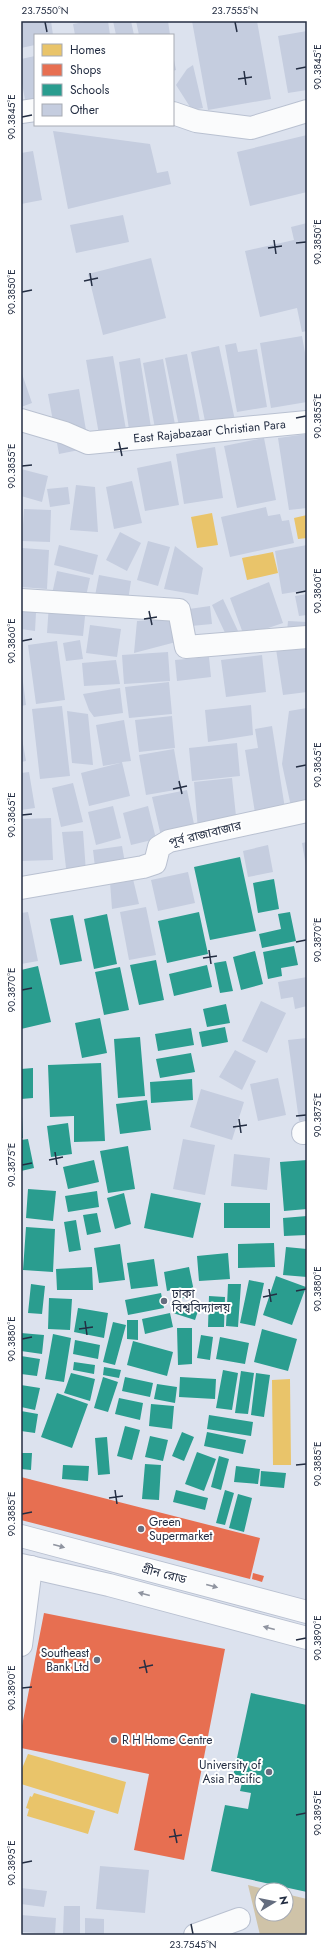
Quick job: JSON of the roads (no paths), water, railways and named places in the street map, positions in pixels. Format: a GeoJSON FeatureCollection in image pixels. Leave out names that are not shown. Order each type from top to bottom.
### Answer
{"type":"FeatureCollection","features":[{"type":"Feature","properties":{"kind":"street"},"geometry":{"type":"LineString","coordinates":[[21,112],[34,110]]}},
{"type":"Feature","properties":{"kind":"street"},"geometry":{"type":"LineString","coordinates":[[174,113],[196,121],[251,128],[307,111]]}},
{"type":"Feature","properties":{"kind":"street","name":"East Rajabazaar Christian Para"},"geometry":{"type":"LineString","coordinates":[[21,420],[65,433],[88,443],[307,422]]}},
{"type":"Feature","properties":{"kind":"street"},"geometry":{"type":"LineString","coordinates":[[21,600],[179,610],[186,647],[307,637]]}},
{"type":"Feature","properties":{"kind":"street","name":"পূর্ব রাজাবাজার"},"geometry":{"type":"LineString","coordinates":[[21,888],[143,867],[155,863],[159,847],[169,841],[307,811]]}},
{"type":"Feature","properties":{"kind":"street","name":"গ্রীন রোড"},"geometry":{"type":"LineString","coordinates":[[21,1536],[307,1612]]}},
{"type":"Feature","properties":{"kind":"street"},"geometry":{"type":"LineString","coordinates":[[21,1645],[26,1566]]}},
{"type":"Feature","properties":{"kind":"street","name":"গ্রীন রোড"},"geometry":{"type":"LineString","coordinates":[[26,1566],[109,1585],[307,1638]]}},
{"type":"Feature","properties":{"kind":"street"},"geometry":{"type":"LineString","coordinates":[[195,1935],[239,1919]]}},
{"type":"Feature","properties":{"kind":"place","name":"ঢাকা বিশ্ববিদ্যালয়"},"geometry":{"type":"Point","coordinates":[164,1301]}},
{"type":"Feature","properties":{"kind":"place","name":"Green Supermarket"},"geometry":{"type":"Point","coordinates":[141,1529]}},
{"type":"Feature","properties":{"kind":"place","name":"Southeast Bank Ltd"},"geometry":{"type":"Point","coordinates":[97,1660]}},
{"type":"Feature","properties":{"kind":"place","name":"R H Home Centre"},"geometry":{"type":"Point","coordinates":[114,1740]}},
{"type":"Feature","properties":{"kind":"place","name":"University of Asia Pacific"},"geometry":{"type":"Point","coordinates":[269,1772]}}]}
